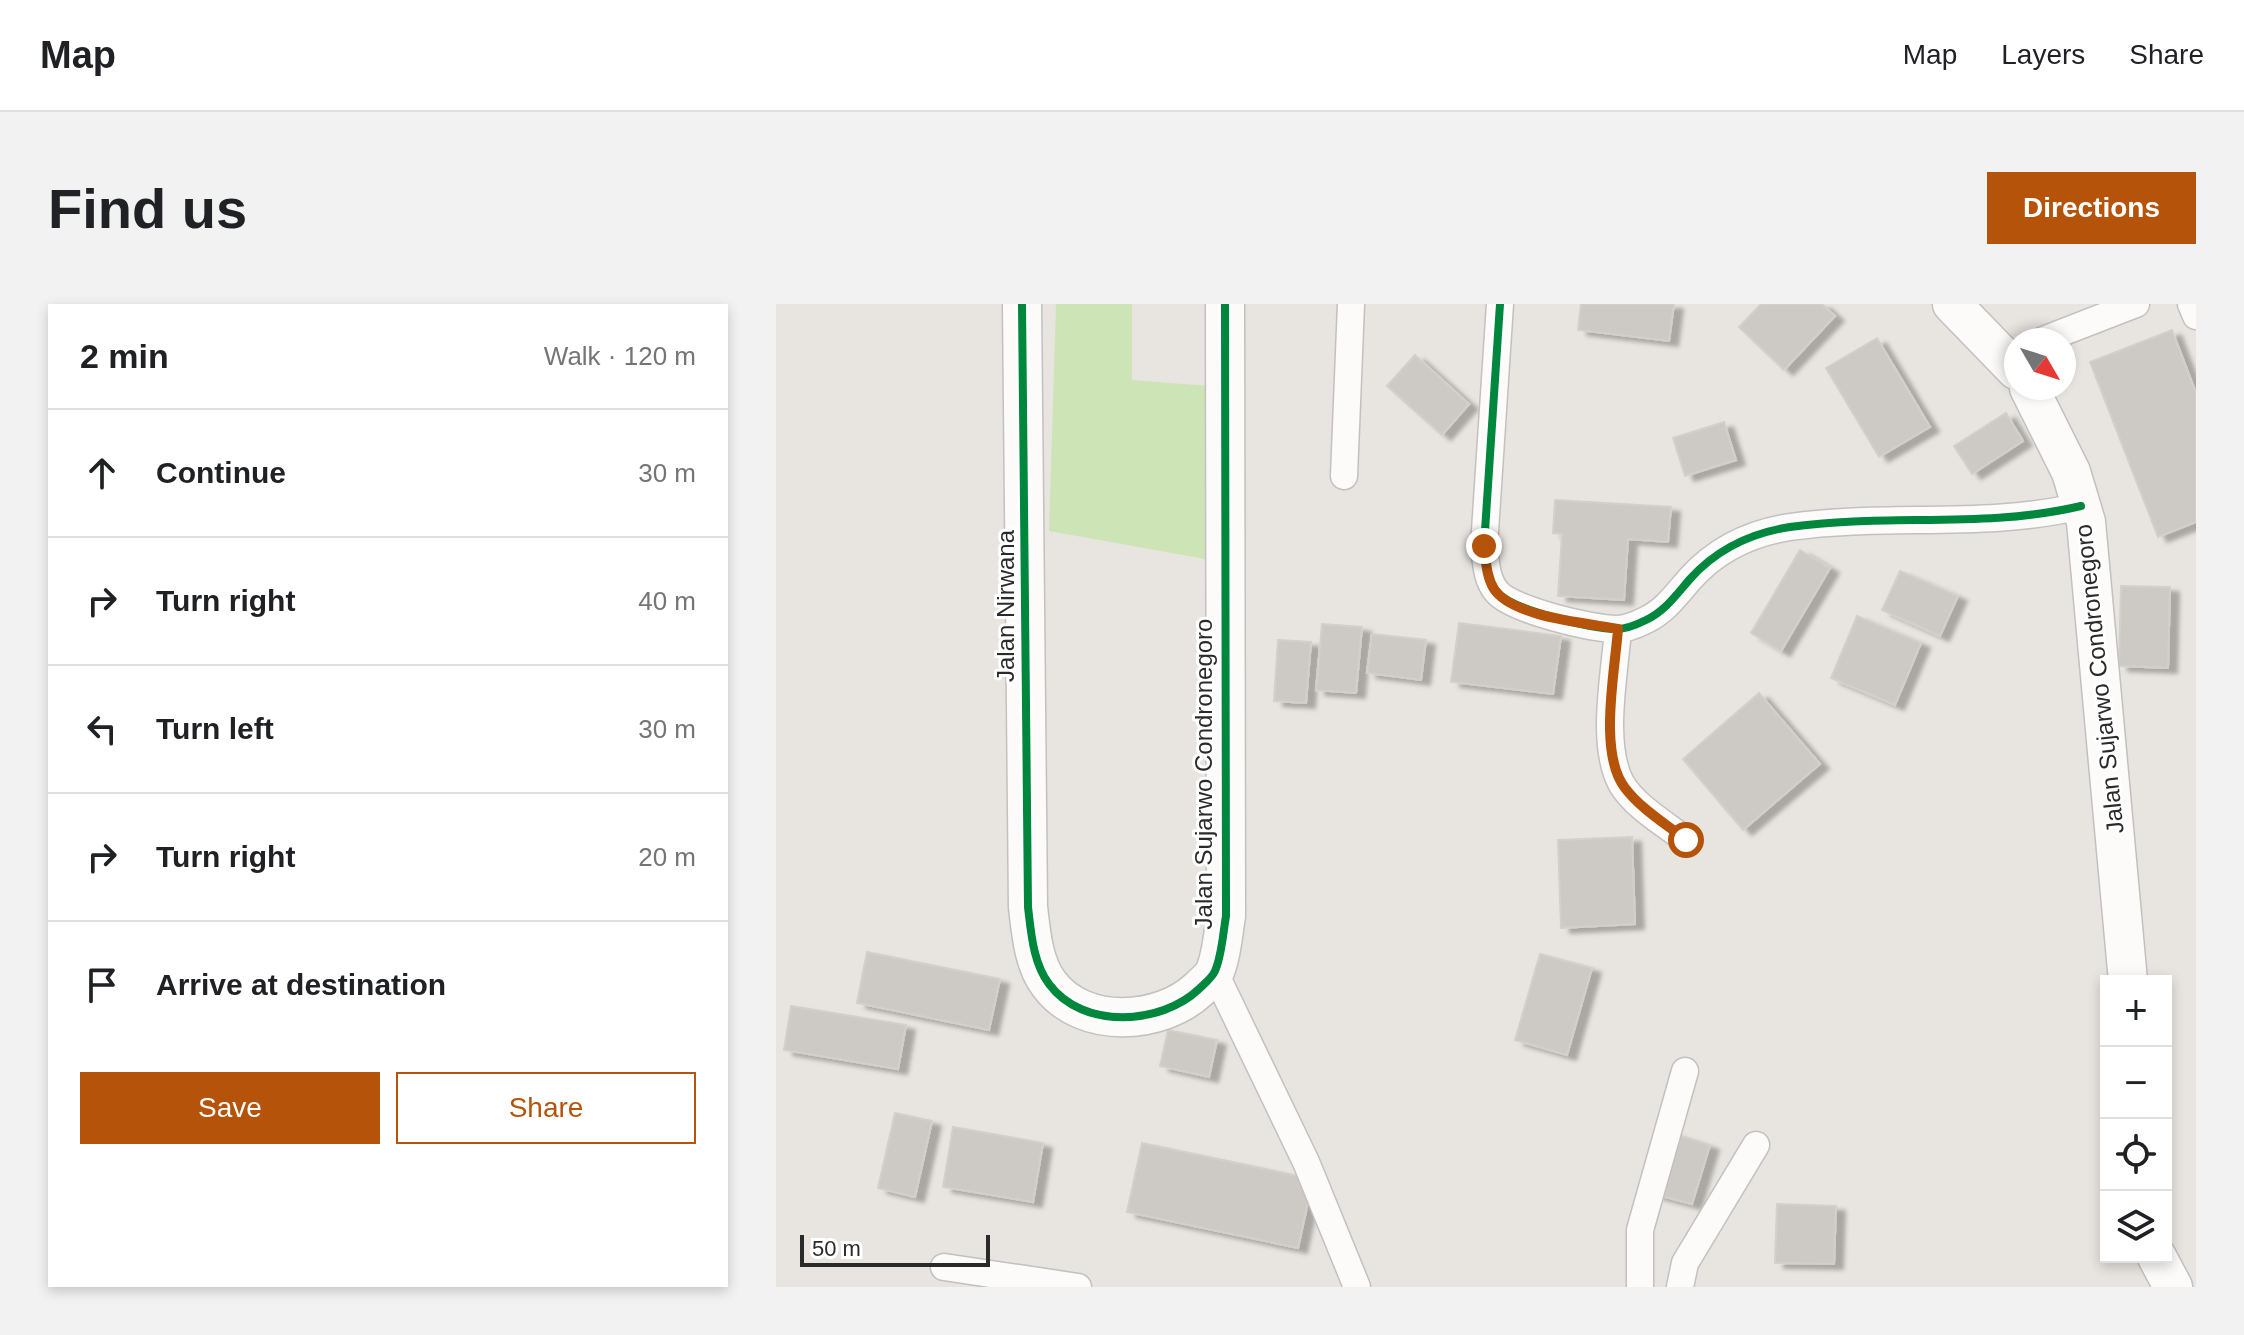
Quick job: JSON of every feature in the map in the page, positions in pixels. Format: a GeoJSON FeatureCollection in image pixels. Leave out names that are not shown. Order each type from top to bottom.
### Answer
{"type":"FeatureCollection","features":[{"type":"Feature","properties":{"kind":"street","name":"Jalan Nirwana"},"geometry":{"type":"LineString","coordinates":[[1022,304],[1028,907],[1032,945],[1048,984],[1069,1003],[1085,1012],[1133,1018],[1183,1004],[1215,973]]}},
{"type":"Feature","properties":{"kind":"street","name":"Jalan Sujarwo Condronegoro"},"geometry":{"type":"LineString","coordinates":[[1215,973],[1226,916],[1225,304]]}},
{"type":"Feature","properties":{"kind":"street"},"geometry":{"type":"LineString","coordinates":[[1344,476],[1351,304]]}},
{"type":"Feature","properties":{"kind":"street"},"geometry":{"type":"LineString","coordinates":[[1500,304],[1484,546],[1487,571],[1494,590],[1520,609],[1618,629],[1663,610],[1709,560],[1734,544],[1767,532],[1807,526],[2013,518],[2081,506]]}},
{"type":"Feature","properties":{"kind":"street"},"geometry":{"type":"LineString","coordinates":[[1952,304],[2004,352]]}},
{"type":"Feature","properties":{"kind":"street"},"geometry":{"type":"LineString","coordinates":[[2074,328],[2136,304]]}},
{"type":"Feature","properties":{"kind":"street"},"geometry":{"type":"LineString","coordinates":[[2191,304],[2196,316]]}},
{"type":"Feature","properties":{"kind":"street","name":"Jalan Sujarwo Condronegoro"},"geometry":{"type":"LineString","coordinates":[[2036,400],[2071,472],[2086,522],[2127,975]]}},
{"type":"Feature","properties":{"kind":"street"},"geometry":{"type":"LineString","coordinates":[[1618,629],[1610,740],[1616,769],[1633,798],[1686,840]]}},
{"type":"Feature","properties":{"kind":"street"},"geometry":{"type":"LineString","coordinates":[[1215,973],[1306,1162],[1357,1287]]}},
{"type":"Feature","properties":{"kind":"street"},"geometry":{"type":"LineString","coordinates":[[1640,1287],[1640,1230],[1685,1071]]}},
{"type":"Feature","properties":{"kind":"street"},"geometry":{"type":"LineString","coordinates":[[1680,1287],[1685,1263],[1756,1145]]}},
{"type":"Feature","properties":{"kind":"street"},"geometry":{"type":"LineString","coordinates":[[2160,1263],[2173,1287]]}},
{"type":"Feature","properties":{"kind":"street"},"geometry":{"type":"LineString","coordinates":[[944,1267],[1078,1287]]}},
{"type":"Feature","properties":{"kind":"green space"},"geometry":{"type":"Polygon","coordinates":[[[1056,304],[1132,304],[1132,380],[1209,386],[1211,560],[1049,531],[1056,304]]]}},
{"type":"Feature","properties":{"kind":"building"},"geometry":{"type":"Polygon","coordinates":[[[1581,304],[1674,304],[1669,341],[1578,330],[1581,304]]]}},
{"type":"Feature","properties":{"kind":"building"},"geometry":{"type":"Polygon","coordinates":[[[1761,304],[1822,304],[1835,316],[1784,370],[1739,327],[1761,304]]]}},
{"type":"Feature","properties":{"kind":"building"},"geometry":{"type":"Polygon","coordinates":[[[2172,330],[2196,393],[2196,522],[2158,537],[2090,362],[2172,330]]]}},
{"type":"Feature","properties":{"kind":"building"},"geometry":{"type":"Polygon","coordinates":[[[1877,338],[1930,427],[1879,457],[1826,368],[1877,338]]]}},
{"type":"Feature","properties":{"kind":"building"},"geometry":{"type":"Polygon","coordinates":[[[1415,355],[1469,404],[1442,435],[1387,386],[1415,355]]]}},
{"type":"Feature","properties":{"kind":"building"},"geometry":{"type":"Polygon","coordinates":[[[2006,413],[2023,441],[1972,474],[1954,446],[2006,413]]]}},
{"type":"Feature","properties":{"kind":"building"},"geometry":{"type":"Polygon","coordinates":[[[1724,422],[1736,460],[1685,476],[1673,438],[1724,422]]]}},
{"type":"Feature","properties":{"kind":"building"},"geometry":{"type":"Polygon","coordinates":[[[1555,500],[1671,507],[1668,542],[1628,539],[1624,600],[1558,596],[1562,534],[1553,533],[1555,500]]]}},
{"type":"Feature","properties":{"kind":"building"},"geometry":{"type":"Polygon","coordinates":[[[1800,550],[1830,568],[1781,651],[1751,633],[1800,550]]]}},
{"type":"Feature","properties":{"kind":"building"},"geometry":{"type":"Polygon","coordinates":[[[1900,571],[1958,596],[1940,636],[1882,610],[1900,571]]]}},
{"type":"Feature","properties":{"kind":"building"},"geometry":{"type":"Polygon","coordinates":[[[2121,586],[2170,587],[2168,668],[2119,666],[2121,586]]]}},
{"type":"Feature","properties":{"kind":"building"},"geometry":{"type":"Polygon","coordinates":[[[1857,616],[1921,643],[1895,705],[1831,678],[1857,616]]]}},
{"type":"Feature","properties":{"kind":"building"},"geometry":{"type":"Polygon","coordinates":[[[1459,623],[1561,636],[1553,694],[1451,682],[1459,623]]]}},
{"type":"Feature","properties":{"kind":"building"},"geometry":{"type":"Polygon","coordinates":[[[1322,624],[1362,627],[1356,693],[1316,690],[1322,624]]]}},
{"type":"Feature","properties":{"kind":"building"},"geometry":{"type":"Polygon","coordinates":[[[1372,634],[1426,640],[1421,680],[1367,673],[1372,634]]]}},
{"type":"Feature","properties":{"kind":"building"},"geometry":{"type":"Polygon","coordinates":[[[1278,640],[1311,642],[1306,703],[1274,701],[1278,640]]]}},
{"type":"Feature","properties":{"kind":"building"},"geometry":{"type":"Polygon","coordinates":[[[1759,693],[1820,764],[1743,830],[1683,759],[1759,693]]]}},
{"type":"Feature","properties":{"kind":"building"},"geometry":{"type":"Polygon","coordinates":[[[1632,837],[1635,924],[1561,928],[1558,840],[1632,837]]]}},
{"type":"Feature","properties":{"kind":"building"},"geometry":{"type":"Polygon","coordinates":[[[867,952],[1000,979],[989,1030],[857,1003],[867,952]]]}},
{"type":"Feature","properties":{"kind":"building"},"geometry":{"type":"Polygon","coordinates":[[[1540,954],[1592,968],[1567,1055],[1515,1040],[1540,954]]]}},
{"type":"Feature","properties":{"kind":"building"},"geometry":{"type":"Polygon","coordinates":[[[791,1006],[906,1025],[898,1069],[784,1050],[791,1006]]]}},
{"type":"Feature","properties":{"kind":"building"},"geometry":{"type":"Polygon","coordinates":[[[1168,1030],[1217,1040],[1209,1077],[1160,1066],[1168,1030]]]}},
{"type":"Feature","properties":{"kind":"building"},"geometry":{"type":"Polygon","coordinates":[[[895,1113],[932,1121],[915,1197],[878,1188],[895,1113]]]}},
{"type":"Feature","properties":{"kind":"building"},"geometry":{"type":"Polygon","coordinates":[[[953,1127],[1043,1143],[1033,1202],[943,1187],[953,1127]]]}},
{"type":"Feature","properties":{"kind":"building"},"geometry":{"type":"Polygon","coordinates":[[[1672,1133],[1710,1145],[1692,1204],[1654,1194],[1672,1133]]]}},
{"type":"Feature","properties":{"kind":"building"},"geometry":{"type":"Polygon","coordinates":[[[1142,1143],[1313,1179],[1298,1248],[1127,1212],[1142,1143]]]}},
{"type":"Feature","properties":{"kind":"building"},"geometry":{"type":"Polygon","coordinates":[[[1777,1204],[1836,1206],[1834,1264],[1775,1263],[1777,1204]]]}},
{"type":"Feature","properties":{"kind":"cycle path"},"geometry":{"type":"LineString","coordinates":[[1022,304],[1030,927],[1039,967],[1049,984],[1064,999],[1081,1009],[1122,1017],[1164,1010],[1199,989],[1215,971],[1223,937],[1226,916],[1225,304]]}},
{"type":"Feature","properties":{"kind":"cycle path"},"geometry":{"type":"LineString","coordinates":[[1500,304],[1485,558],[1497,592],[1505,599],[1535,612],[1605,628],[1632,626],[1659,612],[1700,569],[1723,551],[1748,538],[1790,527],[1863,521],[2008,517],[2081,506]]}},
{"type":"Feature","properties":{"kind":"route"},"geometry":{"type":"LineString","coordinates":[[1484,546],[1487,571],[1494,590],[1520,609],[1618,629],[1610,740],[1616,769],[1622,784],[1633,798],[1686,840]]}}]}
